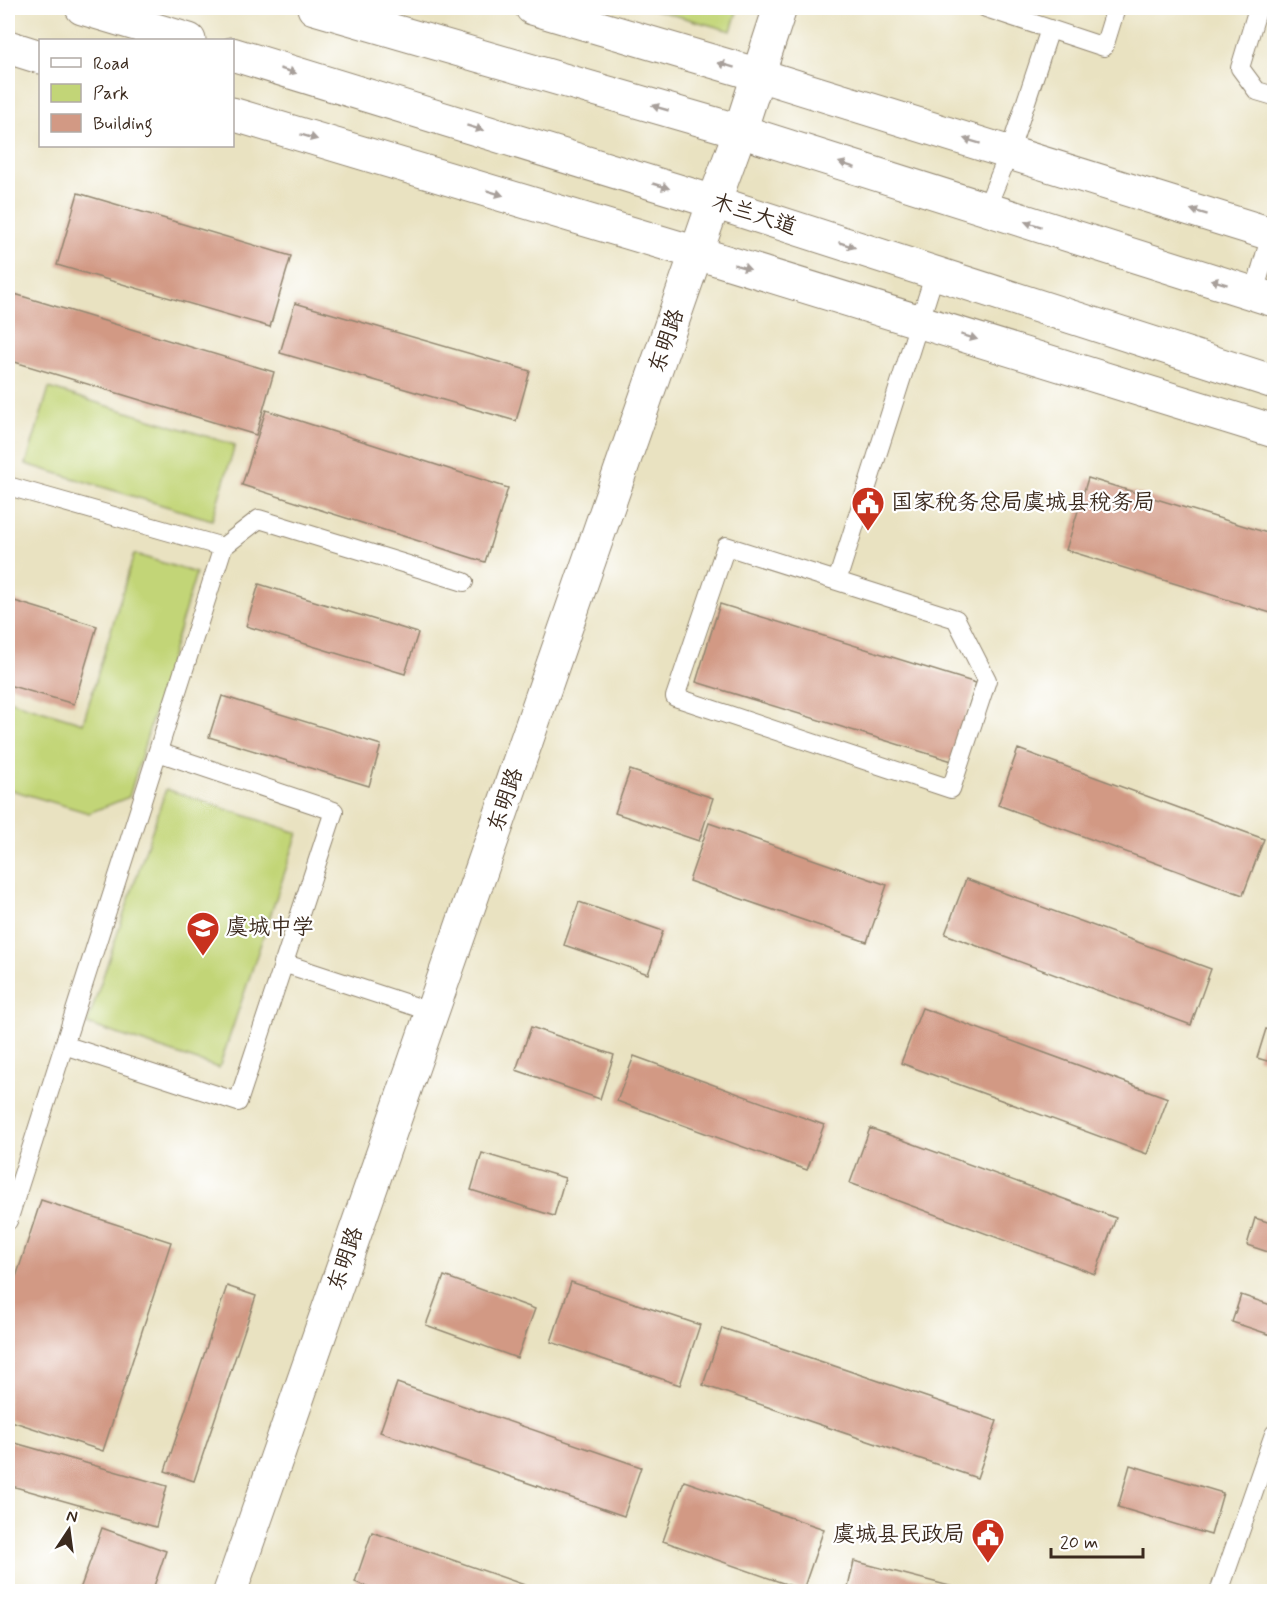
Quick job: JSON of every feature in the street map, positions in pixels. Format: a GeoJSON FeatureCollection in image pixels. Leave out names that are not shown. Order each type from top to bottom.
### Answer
{"type":"FeatureCollection","features":[{"type":"Feature","properties":{"kind":"main road"},"geometry":{"type":"LineString","coordinates":[[82,8],[186,39]]}},
{"type":"Feature","properties":{"kind":"main road"},"geometry":{"type":"LineString","coordinates":[[314,8],[740,132],[1264,297]]}},
{"type":"Feature","properties":{"kind":"main road"},"geometry":{"type":"LineString","coordinates":[[532,8],[1273,231]]}},
{"type":"Feature","properties":{"kind":"main road","name":"东明路"},"geometry":{"type":"LineString","coordinates":[[230,1592],[740,132],[780,8]]}},
{"type":"Feature","properties":{"kind":"main road"},"geometry":{"type":"LineString","coordinates":[[8,47],[39,57]]}},
{"type":"Feature","properties":{"kind":"main road","name":"木兰大道"},"geometry":{"type":"LineString","coordinates":[[234,55],[714,202],[1275,382]]}},
{"type":"Feature","properties":{"kind":"main road"},"geometry":{"type":"LineString","coordinates":[[234,115],[1275,431]]}},
{"type":"Feature","properties":{"kind":"lane"},"geometry":{"type":"LineString","coordinates":[[986,8],[1104,46],[1116,8]]}},
{"type":"Feature","properties":{"kind":"lane"},"geometry":{"type":"LineString","coordinates":[[1258,8],[1240,68],[1257,91],[1275,96]]}},
{"type":"Feature","properties":{"kind":"lane"},"geometry":{"type":"LineString","coordinates":[[986,209],[1009,153],[1050,29]]}},
{"type":"Feature","properties":{"kind":"lane"},"geometry":{"type":"LineString","coordinates":[[1264,297],[1273,231]]}},
{"type":"Feature","properties":{"kind":"lane"},"geometry":{"type":"LineString","coordinates":[[837,581],[935,273]]}},
{"type":"Feature","properties":{"kind":"lane"},"geometry":{"type":"LineString","coordinates":[[8,486],[224,547]]}},
{"type":"Feature","properties":{"kind":"lane"},"geometry":{"type":"LineString","coordinates":[[8,1218],[224,547],[259,519],[464,582]]}},
{"type":"Feature","properties":{"kind":"lane"},"geometry":{"type":"LineString","coordinates":[[726,546],[837,581],[956,619],[987,680],[951,789],[675,697],[726,546]]}},
{"type":"Feature","properties":{"kind":"lane"},"geometry":{"type":"LineString","coordinates":[[64,1045],[238,1102],[334,811],[158,752]]}},
{"type":"Feature","properties":{"kind":"lane"},"geometry":{"type":"LineString","coordinates":[[283,963],[432,1012]]}},
{"type":"Feature","properties":{"kind":"lane"},"geometry":{"type":"LineString","coordinates":[[1219,1592],[1275,1434]]}},
{"type":"Feature","properties":{"kind":"green space"},"geometry":{"type":"Polygon","coordinates":[[[649,8],[738,8],[731,31],[649,8]]]}},
{"type":"Feature","properties":{"kind":"green space"},"geometry":{"type":"Polygon","coordinates":[[[49,388],[235,445],[212,520],[26,464],[49,388]]]}},
{"type":"Feature","properties":{"kind":"green space"},"geometry":{"type":"Polygon","coordinates":[[[134,554],[196,573],[129,797],[89,813],[8,789],[8,700],[83,723],[134,554]]]}},
{"type":"Feature","properties":{"kind":"green space"},"geometry":{"type":"Polygon","coordinates":[[[166,789],[298,833],[219,1068],[87,1024],[166,789]]]}},
{"type":"Feature","properties":{"kind":"building"},"geometry":{"type":"Polygon","coordinates":[[[8,180],[12,181],[8,194],[8,180]]]}},
{"type":"Feature","properties":{"kind":"building"},"geometry":{"type":"Polygon","coordinates":[[[78,193],[291,256],[270,327],[57,265],[78,193]]]}},
{"type":"Feature","properties":{"kind":"building"},"geometry":{"type":"Polygon","coordinates":[[[8,292],[274,372],[256,435],[8,360],[8,292]]]}},
{"type":"Feature","properties":{"kind":"building"},"geometry":{"type":"Polygon","coordinates":[[[295,303],[530,371],[516,421],[280,353],[295,303]]]}},
{"type":"Feature","properties":{"kind":"building"},"geometry":{"type":"Polygon","coordinates":[[[266,410],[508,488],[485,562],[242,485],[266,410]]]}},
{"type":"Feature","properties":{"kind":"building"},"geometry":{"type":"Polygon","coordinates":[[[1088,478],[1274,535],[1274,614],[1066,550],[1088,478]]]}},
{"type":"Feature","properties":{"kind":"building"},"geometry":{"type":"Polygon","coordinates":[[[259,584],[418,633],[405,674],[246,626],[259,584]]]}},
{"type":"Feature","properties":{"kind":"building"},"geometry":{"type":"Polygon","coordinates":[[[8,599],[97,626],[74,704],[8,685],[8,599]]]}},
{"type":"Feature","properties":{"kind":"building"},"geometry":{"type":"Polygon","coordinates":[[[720,604],[976,683],[952,761],[696,682],[720,604]]]}},
{"type":"Feature","properties":{"kind":"building"},"geometry":{"type":"Polygon","coordinates":[[[222,696],[381,745],[369,786],[209,737],[222,696]]]}},
{"type":"Feature","properties":{"kind":"building"},"geometry":{"type":"Polygon","coordinates":[[[1018,749],[1264,839],[1243,895],[998,805],[1018,749]]]}},
{"type":"Feature","properties":{"kind":"building"},"geometry":{"type":"Polygon","coordinates":[[[630,770],[713,798],[699,841],[615,813],[630,770]]]}},
{"type":"Feature","properties":{"kind":"building"},"geometry":{"type":"Polygon","coordinates":[[[709,823],[887,885],[867,942],[689,881],[709,823]]]}},
{"type":"Feature","properties":{"kind":"building"},"geometry":{"type":"Polygon","coordinates":[[[966,879],[1211,969],[1191,1025],[945,934],[966,879]]]}},
{"type":"Feature","properties":{"kind":"building"},"geometry":{"type":"Polygon","coordinates":[[[579,902],[663,931],[648,974],[564,945],[579,902]]]}},
{"type":"Feature","properties":{"kind":"building"},"geometry":{"type":"Polygon","coordinates":[[[922,1008],[1168,1098],[1147,1154],[901,1063],[922,1008]]]}},
{"type":"Feature","properties":{"kind":"building"},"geometry":{"type":"Polygon","coordinates":[[[531,1027],[614,1055],[600,1099],[516,1070],[531,1027]]]}},
{"type":"Feature","properties":{"kind":"building"},"geometry":{"type":"Polygon","coordinates":[[[1266,1029],[1274,1031],[1274,1063],[1257,1058],[1266,1029]]]}},
{"type":"Feature","properties":{"kind":"building"},"geometry":{"type":"Polygon","coordinates":[[[634,1056],[824,1125],[807,1170],[617,1101],[634,1056]]]}},
{"type":"Feature","properties":{"kind":"building"},"geometry":{"type":"Polygon","coordinates":[[[870,1128],[1116,1218],[1095,1274],[850,1183],[870,1128]]]}},
{"type":"Feature","properties":{"kind":"building"},"geometry":{"type":"Polygon","coordinates":[[[482,1153],[565,1178],[554,1216],[471,1190],[482,1153]]]}},
{"type":"Feature","properties":{"kind":"building"},"geometry":{"type":"Polygon","coordinates":[[[41,1200],[171,1242],[103,1451],[8,1420],[8,1302],[41,1200]]]}},
{"type":"Feature","properties":{"kind":"building"},"geometry":{"type":"Polygon","coordinates":[[[1255,1218],[1274,1224],[1274,1254],[1247,1245],[1255,1218]]]}},
{"type":"Feature","properties":{"kind":"building"},"geometry":{"type":"Polygon","coordinates":[[[444,1276],[535,1309],[517,1358],[426,1325],[444,1276]]]}},
{"type":"Feature","properties":{"kind":"building"},"geometry":{"type":"Polygon","coordinates":[[[571,1282],[700,1325],[680,1385],[551,1342],[571,1282]]]}},
{"type":"Feature","properties":{"kind":"building"},"geometry":{"type":"Polygon","coordinates":[[[227,1286],[256,1296],[194,1481],[165,1471],[227,1286]]]}},
{"type":"Feature","properties":{"kind":"building"},"geometry":{"type":"Polygon","coordinates":[[[1241,1295],[1274,1306],[1274,1336],[1232,1322],[1241,1295]]]}},
{"type":"Feature","properties":{"kind":"building"},"geometry":{"type":"Polygon","coordinates":[[[722,1328],[997,1421],[977,1478],[703,1385],[722,1328]]]}},
{"type":"Feature","properties":{"kind":"building"},"geometry":{"type":"Polygon","coordinates":[[[397,1383],[641,1467],[624,1516],[380,1432],[397,1383]]]}},
{"type":"Feature","properties":{"kind":"building"},"geometry":{"type":"Polygon","coordinates":[[[8,1441],[167,1486],[156,1527],[8,1485],[8,1441]]]}},
{"type":"Feature","properties":{"kind":"building"},"geometry":{"type":"Polygon","coordinates":[[[1130,1465],[1223,1493],[1211,1535],[1118,1507],[1130,1465]]]}},
{"type":"Feature","properties":{"kind":"building"},"geometry":{"type":"Polygon","coordinates":[[[684,1481],[824,1529],[803,1590],[663,1541],[684,1481]]]}},
{"type":"Feature","properties":{"kind":"building"},"geometry":{"type":"Polygon","coordinates":[[[102,1528],[166,1551],[152,1592],[79,1592],[102,1528]]]}},
{"type":"Feature","properties":{"kind":"building"},"geometry":{"type":"Polygon","coordinates":[[[372,1532],[542,1592],[382,1592],[355,1582],[372,1532]]]}},
{"type":"Feature","properties":{"kind":"building"},"geometry":{"type":"Polygon","coordinates":[[[854,1561],[969,1591],[969,1592],[847,1592],[854,1561]]]}},
{"type":"Feature","properties":{"kind":"place","name":"国家税务总局虞城县税务局"},"geometry":{"type":"Point","coordinates":[868,532]}},
{"type":"Feature","properties":{"kind":"place","name":"虞城中学"},"geometry":{"type":"Point","coordinates":[203,957]}},
{"type":"Feature","properties":{"kind":"place","name":"虞城县民政局"},"geometry":{"type":"Point","coordinates":[988,1564]}}]}
